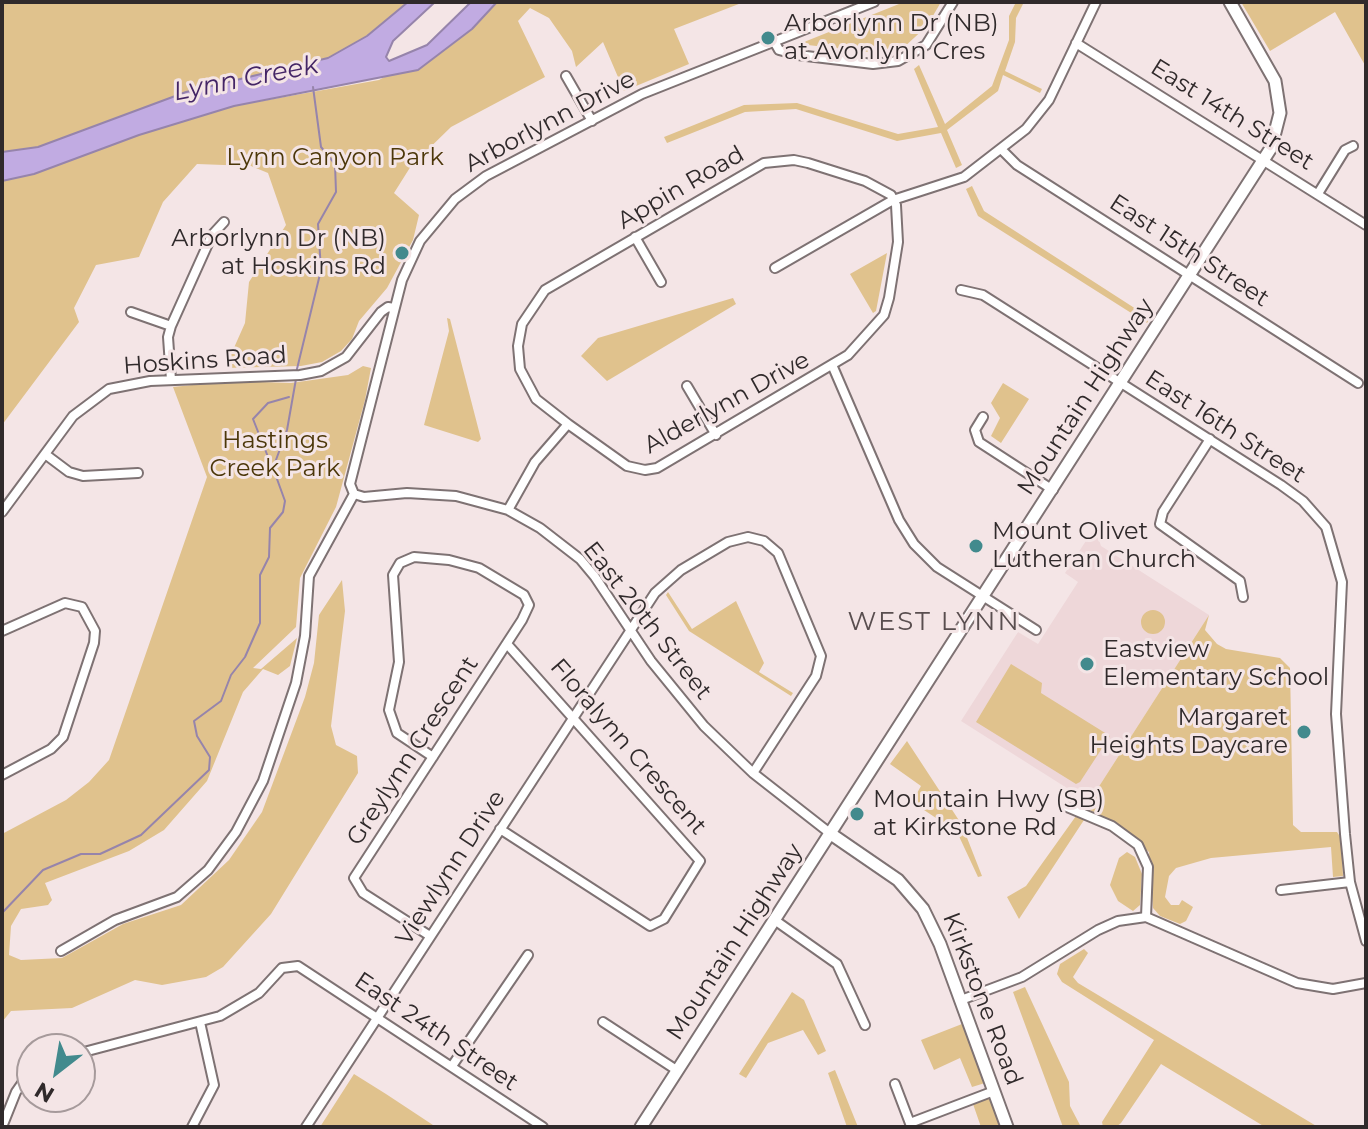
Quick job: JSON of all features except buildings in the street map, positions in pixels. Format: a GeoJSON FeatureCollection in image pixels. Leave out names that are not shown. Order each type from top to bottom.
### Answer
{"type":"FeatureCollection","features":[{"type":"Feature","properties":{"kind":"main road","name":"Mountain Highway"},"geometry":{"type":"LineString","coordinates":[[641,1127],[1265,159],[1278,130],[1279,94],[1268,68],[1230,2]]}},
{"type":"Feature","properties":{"kind":"main road","name":"Kirkstone Road"},"geometry":{"type":"LineString","coordinates":[[831,834],[881,866],[912,894],[933,927],[1007,1127]]}},
{"type":"Feature","properties":{"kind":"street","name":"Arborlynn Drive"},"geometry":{"type":"LineString","coordinates":[[354,494],[350,484],[394,308],[415,250],[455,199],[486,176],[642,94],[874,2]]}},
{"type":"Feature","properties":{"kind":"street"},"geometry":{"type":"LineString","coordinates":[[774,41],[779,50],[798,55],[873,64],[898,61],[926,45],[953,2]]}},
{"type":"Feature","properties":{"kind":"street"},"geometry":{"type":"LineString","coordinates":[[775,268],[893,200],[964,177],[1001,149],[1041,113],[1096,2]]}},
{"type":"Feature","properties":{"kind":"street","name":"East 14th Street"},"geometry":{"type":"LineString","coordinates":[[1076,43],[1319,192],[1366,225]]}},
{"type":"Feature","properties":{"kind":"street"},"geometry":{"type":"LineString","coordinates":[[566,76],[592,121]]}},
{"type":"Feature","properties":{"kind":"street"},"geometry":{"type":"LineString","coordinates":[[1319,192],[1345,150],[1353,146]]}},
{"type":"Feature","properties":{"kind":"street","name":"East 15th Street"},"geometry":{"type":"LineString","coordinates":[[1001,149],[1017,165],[1358,383]]}},
{"type":"Feature","properties":{"kind":"street","name":"Appin Road"},"geometry":{"type":"LineString","coordinates":[[568,424],[536,399],[523,378],[518,346],[522,324],[545,290],[746,173],[773,161],[794,160],[821,167],[884,189],[893,200]]}},
{"type":"Feature","properties":{"kind":"street","name":"Alderlynn Drive"},"geometry":{"type":"LineString","coordinates":[[568,424],[617,460],[645,470],[667,463],[833,367],[884,315],[898,242],[893,200]]}},
{"type":"Feature","properties":{"kind":"street"},"geometry":{"type":"LineString","coordinates":[[171,380],[168,337],[171,326],[212,235],[224,222]]}},
{"type":"Feature","properties":{"kind":"street"},"geometry":{"type":"LineString","coordinates":[[635,237],[661,282]]}},
{"type":"Feature","properties":{"kind":"street","name":"East 16th Street"},"geometry":{"type":"LineString","coordinates":[[961,290],[983,295],[1210,439],[1303,501],[1326,527],[1340,567],[1336,714],[1350,882],[1366,941]]}},
{"type":"Feature","properties":{"kind":"street","name":"Hoskins Road"},"geometry":{"type":"LineString","coordinates":[[2,512],[73,416],[94,397],[126,384],[296,375],[330,367],[346,357],[381,312],[388,307],[394,308]]}},
{"type":"Feature","properties":{"kind":"street"},"geometry":{"type":"LineString","coordinates":[[131,312],[171,326]]}},
{"type":"Feature","properties":{"kind":"street"},"geometry":{"type":"LineString","coordinates":[[833,367],[905,533],[927,559],[1036,630]]}},
{"type":"Feature","properties":{"kind":"street"},"geometry":{"type":"LineString","coordinates":[[687,386],[716,435]]}},
{"type":"Feature","properties":{"kind":"street"},"geometry":{"type":"LineString","coordinates":[[983,417],[975,430],[979,442],[1053,490]]}},
{"type":"Feature","properties":{"kind":"street"},"geometry":{"type":"LineString","coordinates":[[508,510],[535,462],[568,424]]}},
{"type":"Feature","properties":{"kind":"street"},"geometry":{"type":"LineString","coordinates":[[1210,439],[1163,512],[1160,524],[1240,581],[1243,597]]}},
{"type":"Feature","properties":{"kind":"street"},"geometry":{"type":"LineString","coordinates":[[45,454],[69,472],[83,476],[138,473]]}},
{"type":"Feature","properties":{"kind":"street"},"geometry":{"type":"LineString","coordinates":[[61,951],[115,920],[177,897],[208,870],[236,832],[263,781],[296,683],[303,647],[309,576],[354,494]]}},
{"type":"Feature","properties":{"kind":"street","name":"East 20th Street"},"geometry":{"type":"LineString","coordinates":[[354,494],[364,497],[441,494],[508,510],[540,528],[580,559],[678,697],[753,773],[831,834]]}},
{"type":"Feature","properties":{"kind":"street","name":"Viewlynn Drive"},"geometry":{"type":"LineString","coordinates":[[306,1127],[655,593],[681,570],[737,538],[756,538],[773,546],[813,634],[820,663],[816,676],[753,773]]}},
{"type":"Feature","properties":{"kind":"street","name":"Greylynn Crescent"},"geometry":{"type":"LineString","coordinates":[[430,936],[363,893],[354,878],[507,644],[526,613],[529,602],[493,574],[462,563],[414,557],[396,568],[392,581],[399,662],[390,718],[397,733],[433,757]]}},
{"type":"Feature","properties":{"kind":"street"},"geometry":{"type":"LineString","coordinates":[[2,631],[56,605],[72,603],[89,614],[95,631],[94,643],[63,737],[51,749],[2,775]]}},
{"type":"Feature","properties":{"kind":"street","name":"Floralynn Crescent"},"geometry":{"type":"LineString","coordinates":[[500,829],[650,926],[660,924],[700,861],[507,644]]}},
{"type":"Feature","properties":{"kind":"street"},"geometry":{"type":"LineString","coordinates":[[1067,807],[1112,826],[1138,845],[1148,867],[1146,917]]}},
{"type":"Feature","properties":{"kind":"street"},"geometry":{"type":"LineString","coordinates":[[1281,890],[1350,882]]}},
{"type":"Feature","properties":{"kind":"street"},"geometry":{"type":"LineString","coordinates":[[961,1000],[1022,977],[1118,921],[1146,917],[1297,983],[1333,989],[1366,983]]}},
{"type":"Feature","properties":{"kind":"street"},"geometry":{"type":"LineString","coordinates":[[776,921],[837,964],[865,1025]]}},
{"type":"Feature","properties":{"kind":"street"},"geometry":{"type":"LineString","coordinates":[[452,1066],[528,955]]}},
{"type":"Feature","properties":{"kind":"street","name":"East 24th Street"},"geometry":{"type":"LineString","coordinates":[[200,1022],[243,1005],[282,968],[298,966],[543,1127]]}},
{"type":"Feature","properties":{"kind":"street"},"geometry":{"type":"LineString","coordinates":[[96,1049],[200,1022],[214,1085],[192,1127]]}},
{"type":"Feature","properties":{"kind":"street"},"geometry":{"type":"LineString","coordinates":[[603,1022],[678,1071]]}},
{"type":"Feature","properties":{"kind":"street"},"geometry":{"type":"LineString","coordinates":[[895,1084],[911,1125],[994,1091]]}},
{"type":"Feature","properties":{"kind":"street"},"geometry":{"type":"LineString","coordinates":[[2,1127],[16,1092]]}},
{"type":"Feature","properties":{"kind":"shaded area","name":"Eastview Elementary School"},"geometry":{"type":"Polygon","coordinates":[[[1095,527],[1101,546],[1209,615],[1089,802],[961,721],[1018,632],[1038,644],[1078,582],[1065,573],[1095,527]]]}},
{"type":"Feature","properties":{"kind":"green space"},"geometry":{"type":"Polygon","coordinates":[[[2,2],[408,2],[367,36],[328,58],[186,92],[38,147],[2,152],[2,2]]]}},
{"type":"Feature","properties":{"kind":"green space","name":"Lynn Canyon Park"},"geometry":{"type":"Polygon","coordinates":[[[497,2],[744,2],[674,29],[689,64],[624,91],[603,42],[576,67],[572,51],[549,18],[530,8],[518,21],[545,77],[451,127],[411,166],[394,193],[419,215],[413,240],[387,288],[359,321],[352,339],[341,351],[322,362],[301,366],[225,368],[245,323],[249,282],[286,225],[268,173],[251,166],[197,164],[163,202],[139,257],[96,265],[74,308],[79,322],[2,425],[2,181],[34,174],[139,135],[234,106],[379,80],[472,29],[497,2]]]}},
{"type":"Feature","properties":{"kind":"green space"},"geometry":{"type":"Polygon","coordinates":[[[904,2],[941,2],[927,26],[902,49],[878,53],[799,44],[904,2]]]}},
{"type":"Feature","properties":{"kind":"green space"},"geometry":{"type":"Polygon","coordinates":[[[1016,2],[1024,2],[1016,18],[1015,42],[1005,71],[1042,89],[1040,93],[1003,75],[998,91],[947,130],[962,165],[956,168],[941,133],[897,141],[796,109],[745,112],[667,143],[664,137],[744,105],[797,103],[898,134],[938,127],[914,69],[919,65],[945,124],[992,86],[1009,40],[1009,16],[1016,2]]]}},
{"type":"Feature","properties":{"kind":"green space"},"geometry":{"type":"Polygon","coordinates":[[[1241,2],[1366,2],[1366,67],[1335,12],[1270,51],[1241,2]]]}},
{"type":"Feature","properties":{"kind":"green space"},"geometry":{"type":"Polygon","coordinates":[[[972,186],[984,211],[1150,318],[1147,323],[978,216],[966,189],[972,186]]]}},
{"type":"Feature","properties":{"kind":"green space"},"geometry":{"type":"Polygon","coordinates":[[[887,253],[876,311],[873,313],[850,274],[887,253]]]}},
{"type":"Feature","properties":{"kind":"green space"},"geometry":{"type":"Polygon","coordinates":[[[733,298],[736,304],[607,381],[581,356],[598,338],[733,298]]]}},
{"type":"Feature","properties":{"kind":"green space"},"geometry":{"type":"Polygon","coordinates":[[[447,318],[450,319],[481,439],[478,442],[424,425],[449,331],[447,318]]]}},
{"type":"Feature","properties":{"kind":"green space","name":"Hastings Creek Park"},"geometry":{"type":"Polygon","coordinates":[[[363,366],[371,368],[365,400],[336,507],[300,578],[296,627],[253,668],[261,669],[297,638],[290,666],[278,675],[263,669],[243,692],[207,781],[164,830],[129,851],[45,883],[52,900],[48,905],[21,909],[11,926],[9,955],[21,960],[62,958],[123,924],[181,905],[229,860],[262,812],[305,697],[314,663],[319,615],[342,580],[345,611],[331,726],[336,745],[357,756],[358,773],[271,914],[223,967],[206,977],[162,985],[135,980],[72,1008],[11,1011],[2,1022],[2,834],[66,800],[89,782],[109,760],[207,477],[173,387],[230,381],[291,383],[348,375],[363,366]]]}},
{"type":"Feature","properties":{"kind":"green space"},"geometry":{"type":"Polygon","coordinates":[[[1003,383],[1029,399],[1001,443],[991,436],[1000,418],[991,403],[1003,383]]]}},
{"type":"Feature","properties":{"kind":"green space"},"geometry":{"type":"Polygon","coordinates":[[[668,592],[692,629],[736,601],[764,663],[759,672],[793,693],[791,696],[689,631],[666,595],[668,592]]]}},
{"type":"Feature","properties":{"kind":"green space"},"geometry":{"type":"Polygon","coordinates":[[[1153,610],[1161,614],[1165,622],[1161,630],[1153,634],[1145,630],[1141,622],[1145,614],[1153,610]]]}},
{"type":"Feature","properties":{"kind":"green space"},"geometry":{"type":"Polygon","coordinates":[[[1209,615],[1205,630],[1217,644],[1226,649],[1280,658],[1290,668],[1293,825],[1301,832],[1337,832],[1341,838],[1343,876],[1333,877],[1331,847],[1211,858],[1176,868],[1169,876],[1165,897],[1171,905],[1179,905],[1182,900],[1193,907],[1186,921],[1180,924],[1160,916],[1153,908],[1149,852],[1112,822],[1090,810],[1089,802],[1209,615]]]}},
{"type":"Feature","properties":{"kind":"green space"},"geometry":{"type":"Polygon","coordinates":[[[1011,664],[1042,683],[1041,693],[1110,736],[1080,782],[1076,784],[976,722],[1011,664]]]}},
{"type":"Feature","properties":{"kind":"green space"},"geometry":{"type":"Polygon","coordinates":[[[907,741],[962,825],[982,876],[978,877],[957,832],[912,802],[921,786],[890,764],[907,741]]]}},
{"type":"Feature","properties":{"kind":"green space"},"geometry":{"type":"Polygon","coordinates":[[[1076,816],[1084,820],[1019,919],[1007,897],[1026,886],[1076,816]]]}},
{"type":"Feature","properties":{"kind":"green space"},"geometry":{"type":"Polygon","coordinates":[[[1127,852],[1135,857],[1142,874],[1140,905],[1133,911],[1118,901],[1110,885],[1119,858],[1127,852]]]}},
{"type":"Feature","properties":{"kind":"green space"},"geometry":{"type":"Polygon","coordinates":[[[1084,949],[1088,953],[1073,977],[1078,983],[1318,1127],[1265,1127],[1161,1064],[1121,1123],[1116,1127],[1103,1127],[1102,1122],[1154,1040],[1062,982],[1057,974],[1060,964],[1084,949]]]}},
{"type":"Feature","properties":{"kind":"green space"},"geometry":{"type":"Polygon","coordinates":[[[1025,987],[1069,1082],[1070,1106],[1081,1127],[1063,1127],[1013,992],[1025,987]]]}},
{"type":"Feature","properties":{"kind":"green space"},"geometry":{"type":"Polygon","coordinates":[[[792,992],[804,1000],[826,1051],[818,1055],[803,1030],[768,1043],[746,1078],[739,1074],[792,992]]]}},
{"type":"Feature","properties":{"kind":"green space"},"geometry":{"type":"Polygon","coordinates":[[[962,1024],[985,1083],[972,1087],[960,1058],[934,1070],[921,1040],[962,1024]]]}},
{"type":"Feature","properties":{"kind":"green space"},"geometry":{"type":"Polygon","coordinates":[[[835,1070],[858,1127],[847,1127],[828,1073],[835,1070]]]}},
{"type":"Feature","properties":{"kind":"green space"},"geometry":{"type":"Polygon","coordinates":[[[354,1074],[386,1094],[436,1127],[320,1127],[354,1074]]]}},
{"type":"Feature","properties":{"kind":"green space"},"geometry":{"type":"Polygon","coordinates":[[[990,1098],[1002,1127],[981,1127],[973,1104],[990,1098]]]}},
{"type":"Feature","properties":{"kind":"water","name":"Lynn Creek"},"geometry":{"type":"Polygon","coordinates":[[[408,2],[435,2],[393,41],[386,57],[389,61],[427,45],[471,2],[497,2],[472,29],[418,70],[234,106],[139,135],[34,174],[2,181],[2,152],[38,147],[186,92],[328,58],[367,36],[408,2]]]}},
{"type":"Feature","properties":{"kind":"waterway","name":"Lynn Creek"},"geometry":{"type":"LineString","coordinates":[[296,373],[321,270],[318,224],[336,192],[335,164],[321,147],[313,87]]}},
{"type":"Feature","properties":{"kind":"waterway"},"geometry":{"type":"LineString","coordinates":[[2,913],[43,870],[81,854],[100,854],[141,835],[209,770],[210,757],[197,736],[194,721],[221,701],[231,675],[245,657],[260,623],[260,575],[269,557],[270,528],[283,512],[285,501],[273,468],[287,430],[296,379]]}},
{"type":"Feature","properties":{"kind":"waterway"},"geometry":{"type":"LineString","coordinates":[[272,467],[253,419],[268,403],[289,397]]}},
{"type":"Feature","properties":{"kind":"place","name":"Arborlynn Dr (NB) at Avonlynn Cres"},"geometry":{"type":"Point","coordinates":[768,38]}},
{"type":"Feature","properties":{"kind":"place","name":"Arborlynn Dr (NB) at Hoskins Rd"},"geometry":{"type":"Point","coordinates":[402,253]}},
{"type":"Feature","properties":{"kind":"place","name":"Mount Olivet Lutheran Church"},"geometry":{"type":"Point","coordinates":[976,546]}},
{"type":"Feature","properties":{"kind":"place","name":"Eastview Elementary School"},"geometry":{"type":"Point","coordinates":[1087,664]}},
{"type":"Feature","properties":{"kind":"place","name":"Margaret Heights Daycare"},"geometry":{"type":"Point","coordinates":[1304,732]}},
{"type":"Feature","properties":{"kind":"place","name":"Mountain Hwy (SB) at Kirkstone Rd"},"geometry":{"type":"Point","coordinates":[857,814]}},
{"type":"Feature","properties":{"kind":"district","name":"WEST LYNN"},"geometry":{"type":"Point","coordinates":[934,622]}}]}
